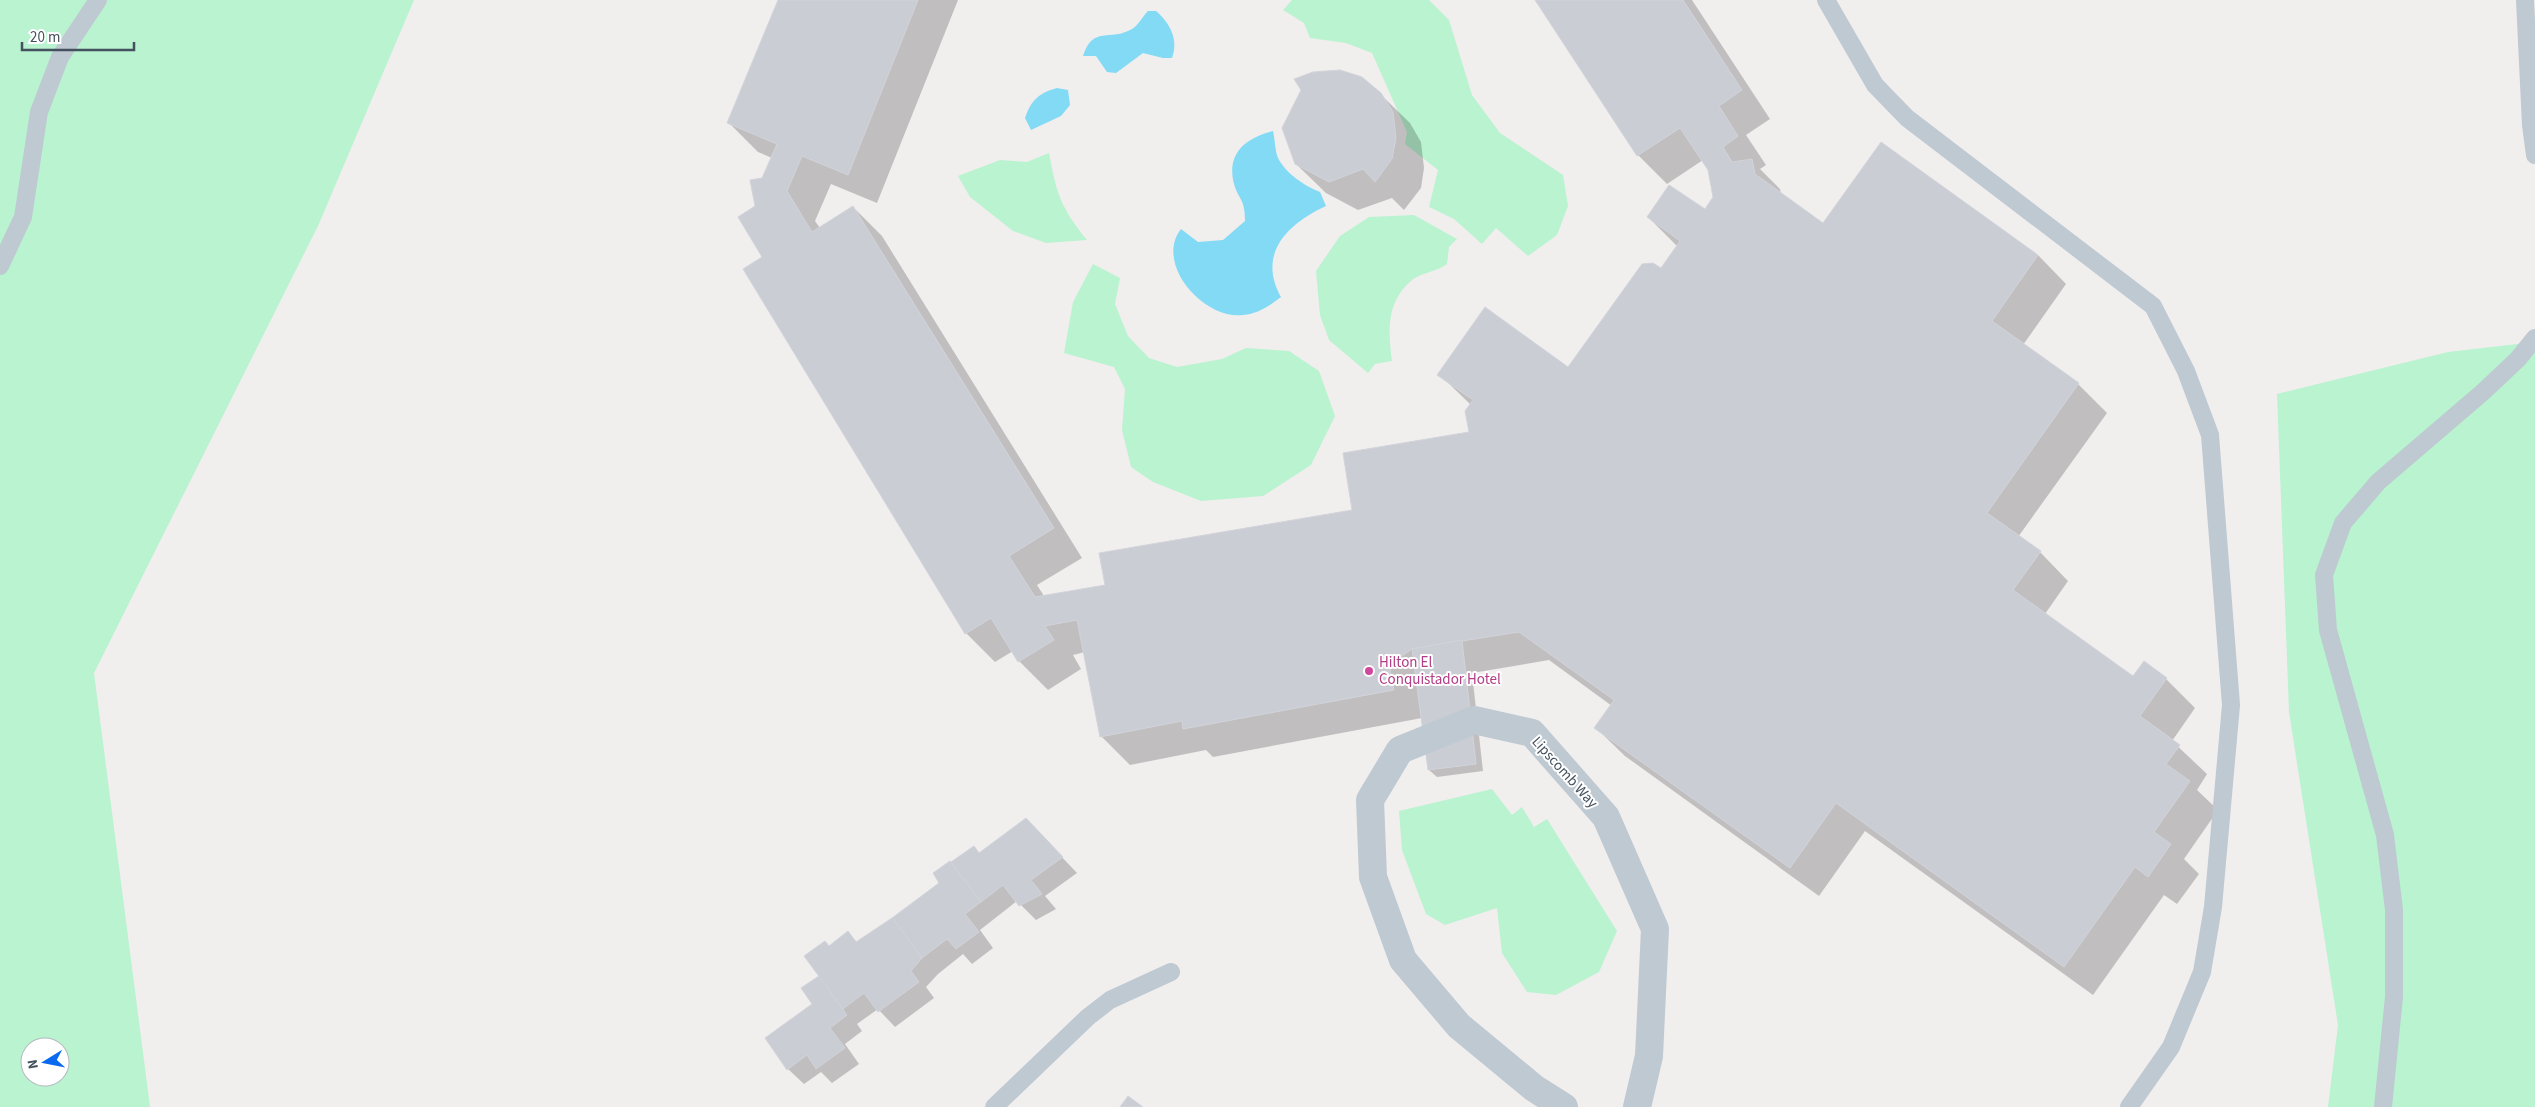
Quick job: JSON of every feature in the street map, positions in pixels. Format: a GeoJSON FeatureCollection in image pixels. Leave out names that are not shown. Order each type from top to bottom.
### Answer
{"type":"FeatureCollection","features":[{"type":"Feature","properties":{"kind":"street","name":"Lipscomb Way"},"geometry":{"type":"LineString","coordinates":[[1564,1107],[1534,1088],[1459,1026],[1402,960],[1373,877],[1370,800],[1400,750],[1474,720],[1532,733],[1606,817],[1655,930],[1650,1056],[1637,1107]]}},
{"type":"Feature","properties":{"kind":"lane"},"geometry":{"type":"LineString","coordinates":[[0,266],[23,217],[40,112],[53,75],[60,57],[98,0]]}},
{"type":"Feature","properties":{"kind":"lane"},"geometry":{"type":"LineString","coordinates":[[1826,0],[1875,85],[1907,118],[2153,306],[2186,371],[2210,435],[2231,705],[2212,907],[2202,972],[2199,980],[2171,1047],[2129,1107]]}},
{"type":"Feature","properties":{"kind":"lane"},"geometry":{"type":"LineString","coordinates":[[2525,0],[2531,124],[2535,156]]}},
{"type":"Feature","properties":{"kind":"lane"},"geometry":{"type":"LineString","coordinates":[[2383,1107],[2394,996],[2394,910],[2385,835],[2328,630],[2324,575],[2343,523],[2378,482],[2483,392],[2518,359],[2535,338]]}},
{"type":"Feature","properties":{"kind":"lane"},"geometry":{"type":"LineString","coordinates":[[994,1107],[1088,1017],[1110,1000],[1171,972]]}},
{"type":"Feature","properties":{"kind":"green space"},"geometry":{"type":"Polygon","coordinates":[[[0,0],[414,0],[318,226],[94,673],[150,1107],[0,1107],[0,0]]]}},
{"type":"Feature","properties":{"kind":"green space"},"geometry":{"type":"Polygon","coordinates":[[[1292,0],[1429,0],[1449,20],[1472,95],[1500,133],[1563,175],[1568,206],[1557,235],[1528,256],[1496,228],[1482,244],[1454,219],[1429,207],[1438,170],[1405,144],[1407,132],[1372,53],[1346,43],[1310,38],[1304,23],[1283,10],[1292,0]]]}},
{"type":"Feature","properties":{"kind":"green space"},"geometry":{"type":"Polygon","coordinates":[[[1049,153],[1061,200],[1065,209],[1087,240],[1046,243],[1013,231],[970,197],[958,176],[1000,160],[1027,162],[1049,153]]]}},
{"type":"Feature","properties":{"kind":"green space"},"geometry":{"type":"Polygon","coordinates":[[[1414,215],[1457,239],[1449,247],[1447,264],[1412,280],[1397,298],[1393,307],[1390,328],[1392,361],[1375,364],[1368,373],[1329,340],[1320,315],[1316,271],[1340,236],[1369,217],[1414,215]]]}},
{"type":"Feature","properties":{"kind":"green space"},"geometry":{"type":"Polygon","coordinates":[[[1093,264],[1120,278],[1115,304],[1128,336],[1149,358],[1177,367],[1222,359],[1246,348],[1289,351],[1319,371],[1335,416],[1311,465],[1263,496],[1201,501],[1153,482],[1131,467],[1122,430],[1125,389],[1114,367],[1064,353],[1073,302],[1093,264]]]}},
{"type":"Feature","properties":{"kind":"green space"},"geometry":{"type":"Polygon","coordinates":[[[2535,342],[2535,1107],[2328,1107],[2338,1025],[2289,712],[2277,394],[2448,352],[2535,342]]]}},
{"type":"Feature","properties":{"kind":"green space"},"geometry":{"type":"Polygon","coordinates":[[[1492,789],[1512,815],[1522,807],[1534,827],[1547,819],[1617,931],[1599,972],[1556,995],[1527,992],[1502,953],[1497,908],[1445,925],[1426,914],[1402,850],[1399,811],[1492,789]]]}},
{"type":"Feature","properties":{"kind":"water"},"geometry":{"type":"Polygon","coordinates":[[[1148,11],[1156,11],[1169,26],[1174,38],[1172,58],[1163,58],[1143,53],[1116,73],[1107,72],[1096,56],[1083,56],[1087,46],[1097,37],[1124,33],[1132,29],[1148,11]]]}},
{"type":"Feature","properties":{"kind":"water"},"geometry":{"type":"Polygon","coordinates":[[[1057,88],[1068,90],[1070,105],[1061,116],[1031,130],[1025,118],[1030,106],[1036,98],[1045,92],[1057,88]]]}},
{"type":"Feature","properties":{"kind":"water"},"geometry":{"type":"Polygon","coordinates":[[[1273,131],[1277,155],[1281,164],[1296,179],[1320,192],[1326,206],[1312,213],[1288,231],[1274,254],[1272,267],[1274,281],[1281,297],[1254,313],[1243,315],[1228,314],[1213,309],[1187,287],[1178,273],[1174,258],[1174,243],[1181,229],[1198,242],[1223,240],[1245,221],[1243,204],[1234,184],[1233,164],[1240,148],[1254,138],[1273,131]]]}},
{"type":"Feature","properties":{"kind":"building"},"geometry":{"type":"Polygon","coordinates":[[[778,0],[918,0],[848,175],[802,156],[787,191],[812,232],[853,206],[1054,528],[1009,556],[1035,597],[1105,585],[1099,553],[1352,510],[1343,453],[1469,432],[1465,411],[1473,400],[1437,375],[1485,307],[1568,367],[1642,264],[1653,263],[1661,268],[1680,241],[1647,217],[1669,185],[1705,209],[1713,197],[1708,170],[1680,128],[1637,156],[1535,0],[1683,0],[1742,90],[1719,106],[1738,136],[1723,147],[1732,162],[1752,159],[1755,174],[1823,223],[1881,142],[2038,255],[1992,321],[2079,383],[1987,513],[2041,551],[2013,590],[2133,676],[2144,661],[2167,678],[2140,716],[2180,745],[2166,764],[2190,781],[2154,832],[2171,844],[2148,877],[2135,867],[2064,967],[1836,803],[1790,868],[1594,728],[1614,700],[1519,632],[1412,649],[1389,665],[1394,690],[1183,729],[1182,721],[1100,737],[1077,620],[1045,626],[1054,640],[1018,662],[991,618],[965,634],[743,269],[762,257],[738,217],[755,206],[750,180],[762,178],[777,144],[727,123],[778,0]]]}},
{"type":"Feature","properties":{"kind":"building"},"geometry":{"type":"Polygon","coordinates":[[[1340,70],[1362,77],[1381,93],[1393,112],[1396,138],[1392,159],[1375,182],[1363,169],[1329,182],[1295,164],[1282,128],[1301,90],[1294,79],[1313,72],[1340,70]]]}},
{"type":"Feature","properties":{"kind":"building"},"geometry":{"type":"Polygon","coordinates":[[[1462,640],[1476,764],[1428,770],[1412,649],[1462,640]]]}},
{"type":"Feature","properties":{"kind":"building"},"geometry":{"type":"Polygon","coordinates":[[[1026,818],[1063,857],[1031,880],[1042,894],[1019,906],[1003,885],[981,902],[951,862],[974,846],[979,853],[1026,818]]]}},
{"type":"Feature","properties":{"kind":"building"},"geometry":{"type":"Polygon","coordinates":[[[950,861],[981,902],[965,914],[979,932],[956,949],[947,939],[922,958],[892,918],[939,883],[933,873],[950,861]]]}},
{"type":"Feature","properties":{"kind":"building"},"geometry":{"type":"Polygon","coordinates":[[[892,918],[922,958],[911,971],[919,982],[878,1012],[864,993],[843,1009],[804,956],[825,941],[829,946],[848,931],[856,942],[892,918]]]}},
{"type":"Feature","properties":{"kind":"building"},"geometry":{"type":"Polygon","coordinates":[[[819,976],[847,1015],[830,1028],[845,1048],[816,1069],[807,1055],[787,1070],[765,1038],[812,1004],[801,988],[819,976]]]}},
{"type":"Feature","properties":{"kind":"building"},"geometry":{"type":"Polygon","coordinates":[[[1128,1096],[1143,1107],[1120,1107],[1128,1096]]]}},
{"type":"Feature","properties":{"kind":"place","name":"Hilton El Conquistador Hotel"},"geometry":{"type":"Point","coordinates":[1369,671]}}]}
